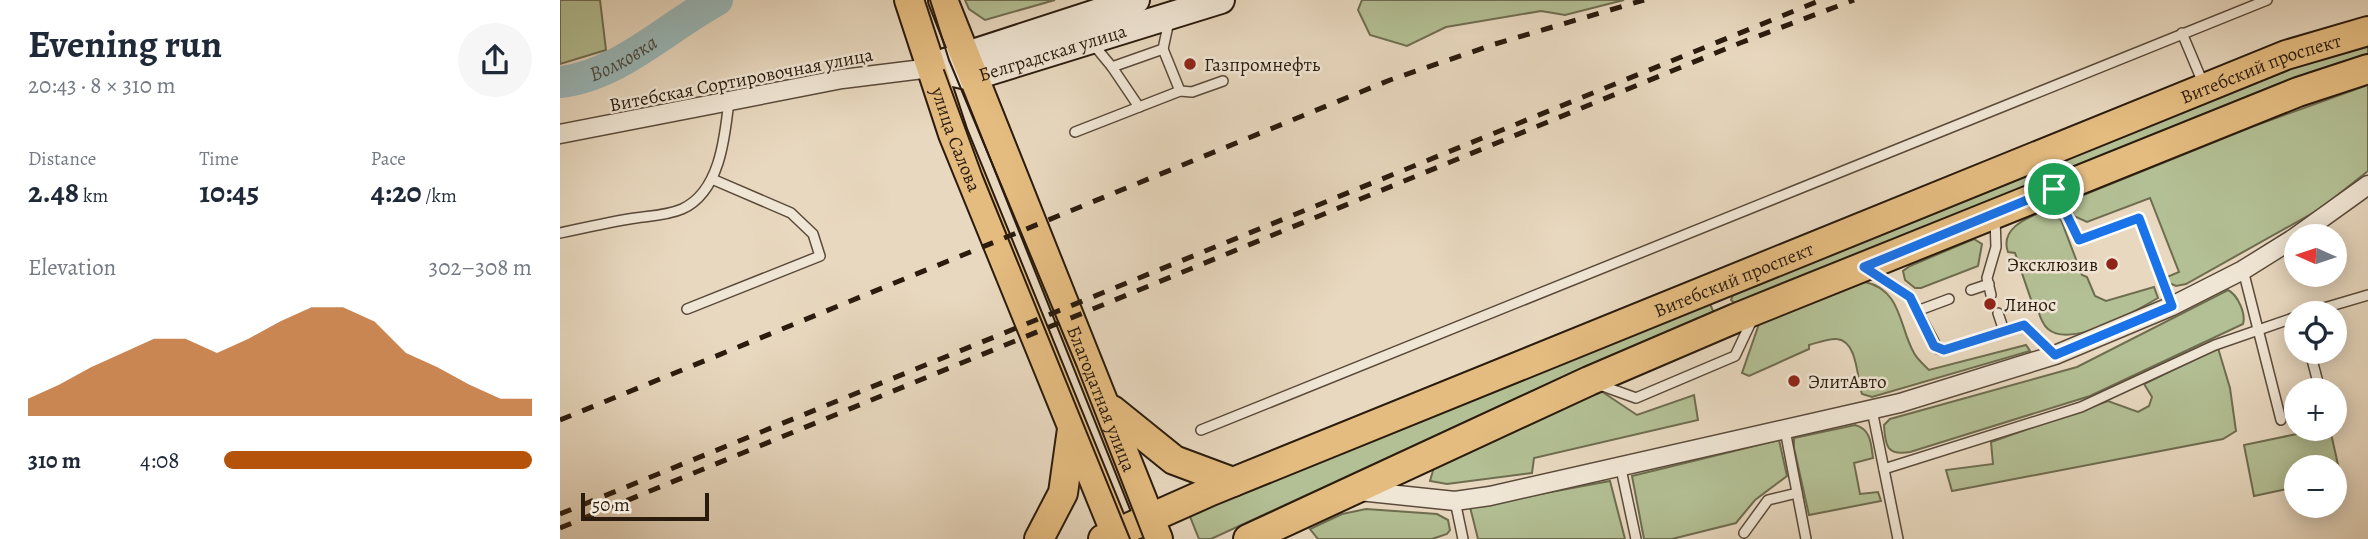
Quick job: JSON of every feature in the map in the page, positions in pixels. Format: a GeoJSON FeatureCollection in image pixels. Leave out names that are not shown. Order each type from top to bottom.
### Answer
{"type":"FeatureCollection","features":[{"type":"Feature","properties":{"kind":"main road","name":"улица Салова"},"geometry":{"type":"LineString","coordinates":[[909,0],[953,134],[1010,276]]}},
{"type":"Feature","properties":{"kind":"main road","name":"улица Салова"},"geometry":{"type":"LineString","coordinates":[[943,0],[967,66],[1046,257]]}},
{"type":"Feature","properties":{"kind":"main road","name":"Витебский проспект"},"geometry":{"type":"LineString","coordinates":[[1113,537],[1154,528],[1233,482],[2286,55],[2368,31]]}},
{"type":"Feature","properties":{"kind":"main road","name":"Витебский проспект"},"geometry":{"type":"LineString","coordinates":[[1248,539],[1589,381],[1746,314],[2298,92],[2368,69]]}},
{"type":"Feature","properties":{"kind":"main road","name":"Благодатная улица"},"geometry":{"type":"LineString","coordinates":[[1046,257],[1108,406],[1154,528]]}},
{"type":"Feature","properties":{"kind":"main road","name":"Благодатная улица"},"geometry":{"type":"LineString","coordinates":[[1010,276],[1073,426],[1113,537]]}},
{"type":"Feature","properties":{"kind":"main road"},"geometry":{"type":"LineString","coordinates":[[1720,284],[1721,304],[1727,314],[1746,314]]}},
{"type":"Feature","properties":{"kind":"main road"},"geometry":{"type":"LineString","coordinates":[[1108,406],[1144,439],[1174,460],[1205,474],[1233,482]]}},
{"type":"Feature","properties":{"kind":"main road"},"geometry":{"type":"LineString","coordinates":[[1039,539],[1063,493],[1073,426]]}},
{"type":"Feature","properties":{"kind":"street","name":"Белградская улица"},"geometry":{"type":"LineString","coordinates":[[967,66],[1136,0]]}},
{"type":"Feature","properties":{"kind":"street","name":"Белградская улица"},"geometry":{"type":"LineString","coordinates":[[931,68],[967,66],[1089,40],[1221,0]]}},
{"type":"Feature","properties":{"kind":"street","name":"Витебская Сортировочная улица"},"geometry":{"type":"LineString","coordinates":[[560,134],[842,79],[931,68]]}},
{"type":"Feature","properties":{"kind":"street","name":"Витебский проспект"},"geometry":{"type":"LineString","coordinates":[[2315,224],[2368,185]]}},
{"type":"Feature","properties":{"kind":"street","name":"Витебский проспект"},"geometry":{"type":"LineString","coordinates":[[1356,491],[1455,501],[1620,469],[1872,410],[2055,355],[2172,306],[2243,270],[2284,245]]}},
{"type":"Feature","properties":{"kind":"lane"},"geometry":{"type":"LineString","coordinates":[[1201,430],[2267,0]]}},
{"type":"Feature","properties":{"kind":"lane"},"geometry":{"type":"LineString","coordinates":[[1171,16],[1163,49],[1180,90]]}},
{"type":"Feature","properties":{"kind":"lane"},"geometry":{"type":"LineString","coordinates":[[2182,33],[2205,88]]}},
{"type":"Feature","properties":{"kind":"lane"},"geometry":{"type":"LineString","coordinates":[[1089,40],[1112,66],[1139,107]]}},
{"type":"Feature","properties":{"kind":"lane"},"geometry":{"type":"LineString","coordinates":[[1112,66],[1163,49]]}},
{"type":"Feature","properties":{"kind":"lane"},"geometry":{"type":"LineString","coordinates":[[1075,132],[1180,90],[1192,92],[1223,80]]}},
{"type":"Feature","properties":{"kind":"lane"},"geometry":{"type":"LineString","coordinates":[[560,233],[682,209],[694,201],[712,178],[719,158],[729,100]]}},
{"type":"Feature","properties":{"kind":"lane"},"geometry":{"type":"LineString","coordinates":[[687,309],[820,256],[813,234],[791,212],[712,178]]}},
{"type":"Feature","properties":{"kind":"lane"},"geometry":{"type":"LineString","coordinates":[[2054,189],[2079,240],[2139,218],[2172,306]]}},
{"type":"Feature","properties":{"kind":"lane"},"geometry":{"type":"LineString","coordinates":[[1992,295],[1987,278],[1996,247],[1995,214]]}},
{"type":"Feature","properties":{"kind":"lane"},"geometry":{"type":"LineString","coordinates":[[1864,267],[1910,297],[1938,349],[1944,350],[2024,325],[2055,355]]}},
{"type":"Feature","properties":{"kind":"lane"},"geometry":{"type":"LineString","coordinates":[[2243,270],[2281,420]]}},
{"type":"Feature","properties":{"kind":"lane"},"geometry":{"type":"LineString","coordinates":[[1971,290],[1989,284]]}},
{"type":"Feature","properties":{"kind":"lane"},"geometry":{"type":"LineString","coordinates":[[2347,301],[2368,295]]}},
{"type":"Feature","properties":{"kind":"lane"},"geometry":{"type":"LineString","coordinates":[[1917,311],[1949,299]]}},
{"type":"Feature","properties":{"kind":"lane"},"geometry":{"type":"LineString","coordinates":[[1998,313],[2004,331]]}},
{"type":"Feature","properties":{"kind":"lane"},"geometry":{"type":"LineString","coordinates":[[1884,469],[2081,407],[2259,328],[2284,321]]}},
{"type":"Feature","properties":{"kind":"lane"},"geometry":{"type":"LineString","coordinates":[[1872,410],[1898,539]]}},
{"type":"Feature","properties":{"kind":"lane"},"geometry":{"type":"LineString","coordinates":[[1785,430],[1806,539]]}},
{"type":"Feature","properties":{"kind":"lane"},"geometry":{"type":"LineString","coordinates":[[1620,469],[1636,539]]}},
{"type":"Feature","properties":{"kind":"lane"},"geometry":{"type":"LineString","coordinates":[[1744,533],[1768,500],[1797,493]]}},
{"type":"Feature","properties":{"kind":"lane"},"geometry":{"type":"LineString","coordinates":[[1455,501],[1463,539]]}},
{"type":"Feature","properties":{"kind":"green space"},"geometry":{"type":"Polygon","coordinates":[[[560,0],[600,0],[606,50],[560,64],[560,0]]]}},
{"type":"Feature","properties":{"kind":"green space"},"geometry":{"type":"Polygon","coordinates":[[[965,0],[1055,0],[985,20],[969,9],[965,0]]]}},
{"type":"Feature","properties":{"kind":"green space"},"geometry":{"type":"Polygon","coordinates":[[[1362,0],[1624,0],[1565,15],[1541,11],[1446,27],[1407,46],[1370,35],[1358,10],[1362,0]]]}},
{"type":"Feature","properties":{"kind":"green space"},"geometry":{"type":"Polygon","coordinates":[[[2368,44],[2368,54],[2311,72],[2239,100],[1736,304],[1731,300],[1733,295],[2235,91],[2308,62],[2368,44]]]}},
{"type":"Feature","properties":{"kind":"green space"},"geometry":{"type":"Polygon","coordinates":[[[2368,85],[2368,171],[2320,209],[2293,224],[2284,224],[2284,229],[2186,284],[2176,286],[2169,283],[2167,277],[2179,272],[2150,198],[2087,222],[2074,216],[2071,206],[2081,196],[2254,126],[2368,85]]]}},
{"type":"Feature","properties":{"kind":"green space"},"geometry":{"type":"Polygon","coordinates":[[[2041,212],[2053,213],[2061,220],[2082,275],[2087,277],[2095,296],[2106,301],[2154,287],[2158,298],[2120,319],[2087,331],[2058,334],[2048,329],[2038,310],[2035,311],[2015,253],[2008,252],[2006,244],[2007,237],[2015,226],[2041,212]]]}},
{"type":"Feature","properties":{"kind":"green space"},"geometry":{"type":"Polygon","coordinates":[[[1974,239],[1982,244],[1978,266],[1921,288],[1915,288],[1905,280],[1903,271],[1910,266],[1974,239]]]}},
{"type":"Feature","properties":{"kind":"green space"},"geometry":{"type":"Polygon","coordinates":[[[1865,282],[1877,286],[1893,301],[1914,353],[1929,370],[2026,345],[2030,351],[1872,397],[1862,394],[1853,354],[1844,341],[1837,339],[1809,345],[1809,349],[1749,376],[1742,373],[1759,324],[1865,282]]]}},
{"type":"Feature","properties":{"kind":"green space"},"geometry":{"type":"Polygon","coordinates":[[[2228,290],[2240,305],[2243,324],[2090,396],[1910,452],[1892,451],[1887,444],[1884,425],[1890,419],[2077,367],[2228,290]]]}},
{"type":"Feature","properties":{"kind":"green space"},"geometry":{"type":"Polygon","coordinates":[[[1710,304],[1714,313],[1519,397],[1211,539],[1199,539],[1189,514],[1710,304]]]}},
{"type":"Feature","properties":{"kind":"green space"},"geometry":{"type":"Polygon","coordinates":[[[2218,348],[2230,388],[2236,431],[2223,439],[1952,491],[1946,470],[1993,464],[1991,442],[2108,401],[2138,412],[2149,406],[2152,397],[2144,384],[2218,348]]]}},
{"type":"Feature","properties":{"kind":"green space"},"geometry":{"type":"Polygon","coordinates":[[[1598,389],[1637,415],[1694,395],[1698,420],[1534,458],[1532,473],[1447,484],[1430,481],[1434,467],[1598,389]]]}},
{"type":"Feature","properties":{"kind":"green space"},"geometry":{"type":"Polygon","coordinates":[[[1855,425],[1867,434],[1873,458],[1854,463],[1860,494],[1878,492],[1881,501],[1809,515],[1794,438],[1855,425]]]}},
{"type":"Feature","properties":{"kind":"green space"},"geometry":{"type":"Polygon","coordinates":[[[2284,437],[2284,441],[2333,441],[2336,455],[2284,455],[2284,490],[2254,496],[2244,445],[2284,437]]]}},
{"type":"Feature","properties":{"kind":"green space"},"geometry":{"type":"Polygon","coordinates":[[[1779,440],[1787,476],[1755,500],[1736,523],[1672,539],[1644,539],[1632,476],[1779,440]]]}},
{"type":"Feature","properties":{"kind":"green space"},"geometry":{"type":"Polygon","coordinates":[[[1610,481],[1625,539],[1478,539],[1470,507],[1610,481]]]}},
{"type":"Feature","properties":{"kind":"green space"},"geometry":{"type":"Polygon","coordinates":[[[1366,509],[1437,514],[1448,520],[1450,530],[1447,534],[1432,539],[1318,539],[1310,529],[1342,514],[1366,509]]]}},
{"type":"Feature","properties":{"kind":"waterway","name":"Волковка"},"geometry":{"type":"LineString","coordinates":[[560,82],[581,78],[622,61],[717,0]]}},
{"type":"Feature","properties":{"kind":"tram line"},"geometry":{"type":"LineString","coordinates":[[930,0],[949,60],[1077,367],[1144,539]]}},
{"type":"Feature","properties":{"kind":"tram line"},"geometry":{"type":"LineString","coordinates":[[944,70],[982,174],[1130,539]]}},
{"type":"Feature","properties":{"kind":"railway"},"geometry":{"type":"LineString","coordinates":[[560,420],[1390,80],[1495,44],[1644,0]]}},
{"type":"Feature","properties":{"kind":"railway"},"geometry":{"type":"LineString","coordinates":[[560,514],[1821,0]]}},
{"type":"Feature","properties":{"kind":"railway"},"geometry":{"type":"LineString","coordinates":[[560,528],[1740,43],[1854,0]]}},
{"type":"Feature","properties":{"kind":"place","name":"Газпромнефть"},"geometry":{"type":"Point","coordinates":[1190,64]}},
{"type":"Feature","properties":{"kind":"place","name":"Эксклюзив"},"geometry":{"type":"Point","coordinates":[2112,264]}},
{"type":"Feature","properties":{"kind":"place","name":"Линос"},"geometry":{"type":"Point","coordinates":[1990,304]}},
{"type":"Feature","properties":{"kind":"place","name":"ЭлитАвто"},"geometry":{"type":"Point","coordinates":[1794,381]}},
{"type":"Feature","properties":{"kind":"route"},"geometry":{"type":"LineString","coordinates":[[2054,189],[2079,240],[2139,218],[2155,256],[2157,272],[2172,306],[2055,355],[2024,325],[1944,350],[1934,346],[1910,297],[1864,267],[1995,214],[2054,189]]}}]}
